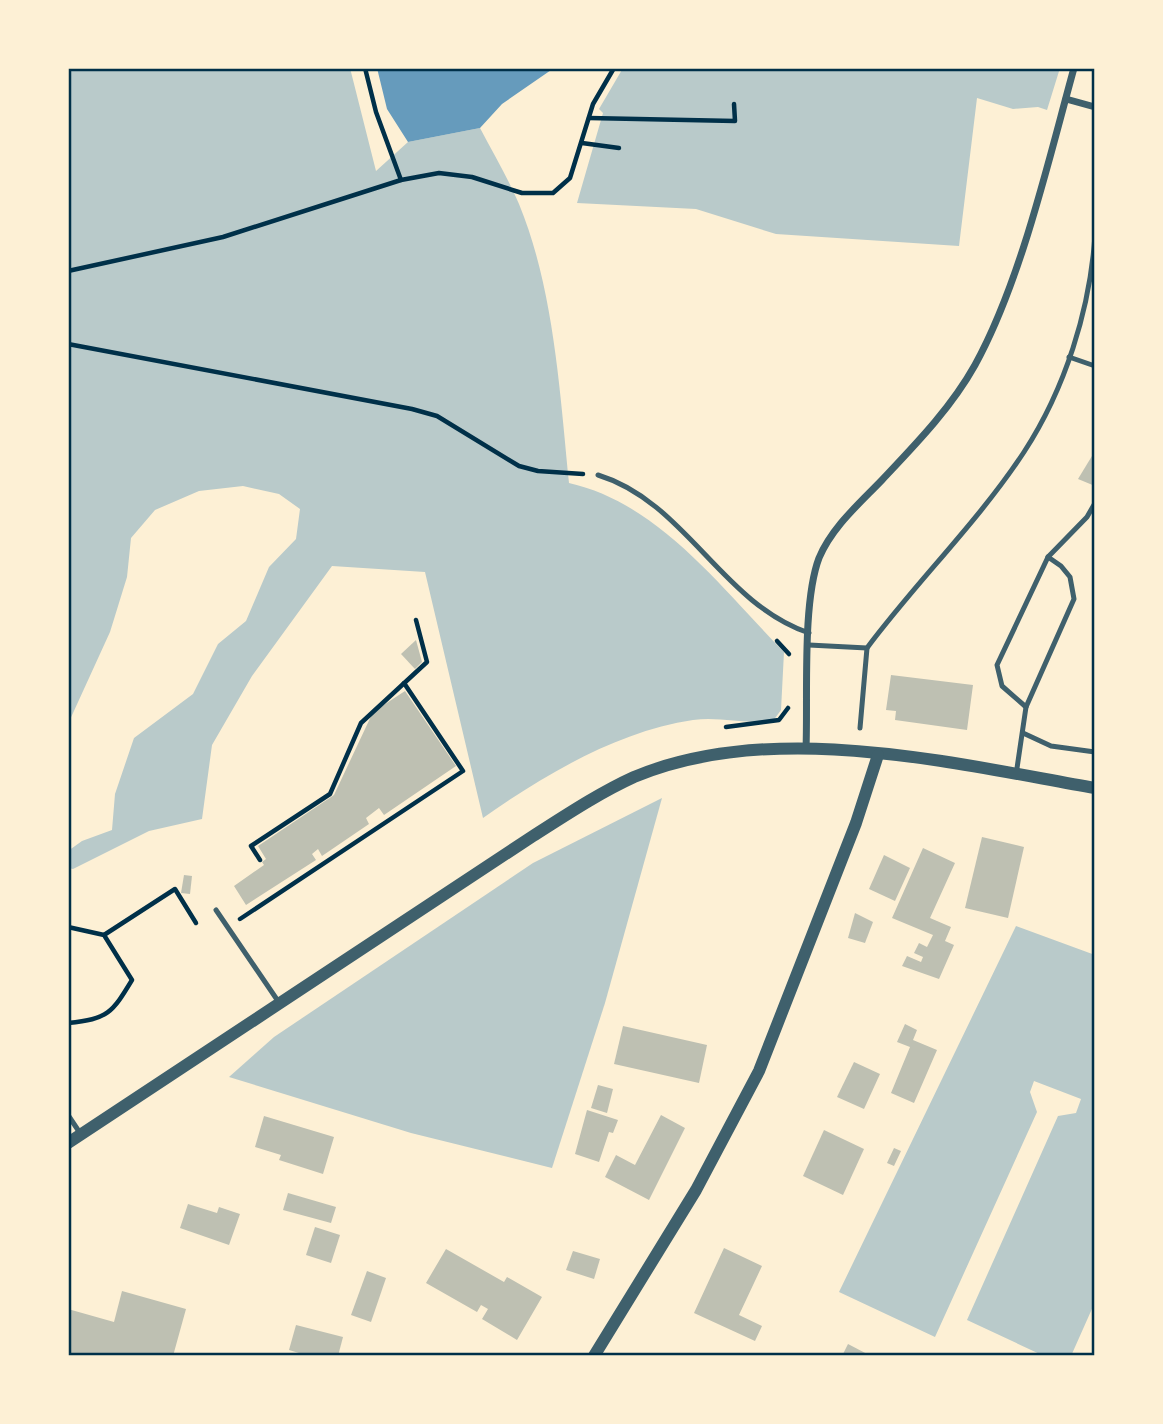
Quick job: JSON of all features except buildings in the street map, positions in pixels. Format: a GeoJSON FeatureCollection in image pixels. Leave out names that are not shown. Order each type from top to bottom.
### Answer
{"type":"FeatureCollection","features":[{"type":"Feature","properties":{"kind":"street"},"geometry":{"type":"LineString","coordinates":[[806,748],[811,588],[827,543],[838,526],[937,420],[967,377],[991,335],[1018,258],[1074,68]]}},
{"type":"Feature","properties":{"kind":"street"},"geometry":{"type":"LineString","coordinates":[[1066,99],[1095,107]]}},
{"type":"Feature","properties":{"kind":"street"},"geometry":{"type":"LineString","coordinates":[[68,1143],[533,836],[635,777],[728,751],[806,748],[878,755],[1095,788]]}},
{"type":"Feature","properties":{"kind":"street"},"geometry":{"type":"LineString","coordinates":[[593,1356],[696,1190],[754,1082],[856,823],[878,755]]}},
{"type":"Feature","properties":{"kind":"lane"},"geometry":{"type":"LineString","coordinates":[[860,728],[867,648],[903,600],[989,501],[1026,449],[1069,357],[1083,310],[1095,235]]}},
{"type":"Feature","properties":{"kind":"lane"},"geometry":{"type":"LineString","coordinates":[[1069,357],[1095,366]]}},
{"type":"Feature","properties":{"kind":"lane"},"geometry":{"type":"LineString","coordinates":[[598,475],[627,485],[649,500],[752,603],[786,624],[809,633]]}},
{"type":"Feature","properties":{"kind":"lane"},"geometry":{"type":"LineString","coordinates":[[1026,707],[1002,686],[997,665],[1048,557],[1087,517],[1095,503]]}},
{"type":"Feature","properties":{"kind":"lane"},"geometry":{"type":"LineString","coordinates":[[1016,775],[1026,707],[1074,599],[1070,577],[1048,557]]}},
{"type":"Feature","properties":{"kind":"lane"},"geometry":{"type":"LineString","coordinates":[[809,645],[867,648]]}},
{"type":"Feature","properties":{"kind":"lane"},"geometry":{"type":"LineString","coordinates":[[1023,733],[1051,746],[1095,752]]}},
{"type":"Feature","properties":{"kind":"lane"},"geometry":{"type":"LineString","coordinates":[[216,910],[280,1004]]}},
{"type":"Feature","properties":{"kind":"lane"},"geometry":{"type":"LineString","coordinates":[[68,1115],[82,1135]]}},
{"type":"Feature","properties":{"kind":"path"},"geometry":{"type":"LineString","coordinates":[[365,68],[376,112],[401,180]]}},
{"type":"Feature","properties":{"kind":"path"},"geometry":{"type":"LineString","coordinates":[[68,271],[223,237],[401,180],[439,173],[471,177],[522,193],[553,193],[570,178],[593,104],[614,68]]}},
{"type":"Feature","properties":{"kind":"path"},"geometry":{"type":"LineString","coordinates":[[589,118],[736,121],[734,104]]}},
{"type":"Feature","properties":{"kind":"path"},"geometry":{"type":"LineString","coordinates":[[582,143],[619,148]]}},
{"type":"Feature","properties":{"kind":"path"},"geometry":{"type":"LineString","coordinates":[[68,344],[402,407],[437,416],[519,466],[538,471],[598,475]]}},
{"type":"Feature","properties":{"kind":"path"},"geometry":{"type":"LineString","coordinates":[[260,860],[251,846],[330,794],[361,723],[427,662],[416,620]]}},
{"type":"Feature","properties":{"kind":"path"},"geometry":{"type":"LineString","coordinates":[[777,641],[788,652],[789,660]]}},
{"type":"Feature","properties":{"kind":"path"},"geometry":{"type":"LineString","coordinates":[[244,927],[239,919],[463,771],[404,683]]}},
{"type":"Feature","properties":{"kind":"path"},"geometry":{"type":"LineString","coordinates":[[726,727],[779,720],[786,713],[788,699]]}},
{"type":"Feature","properties":{"kind":"path"},"geometry":{"type":"LineString","coordinates":[[68,927],[104,935],[176,889],[196,923]]}},
{"type":"Feature","properties":{"kind":"path"},"geometry":{"type":"LineString","coordinates":[[68,1023],[95,1020],[115,1010],[132,980],[104,935]]}},
{"type":"Feature","properties":{"kind":"shaded area"},"geometry":{"type":"Polygon","coordinates":[[[68,68],[350,68],[376,171],[408,142],[480,128],[519,204],[540,271],[554,342],[569,483],[602,493],[632,509],[660,529],[687,551],[784,652],[781,710],[773,721],[693,720],[637,734],[556,771],[483,818],[425,572],[332,566],[252,676],[212,745],[202,819],[149,831],[73,869],[68,868],[68,851],[82,841],[112,830],[115,794],[134,738],[193,694],[218,644],[246,621],[269,567],[296,539],[300,509],[279,494],[243,486],[199,491],[155,510],[131,538],[127,577],[110,632],[68,724],[68,68]]]}},
{"type":"Feature","properties":{"kind":"shaded area"},"geometry":{"type":"Polygon","coordinates":[[[623,68],[1060,68],[1047,110],[1038,107],[1013,109],[977,98],[959,246],[776,234],[696,209],[577,203],[603,113],[599,109],[623,68]]]}},
{"type":"Feature","properties":{"kind":"shaded area"},"geometry":{"type":"Polygon","coordinates":[[[662,798],[605,1003],[552,1168],[411,1133],[229,1077],[274,1037],[533,863],[662,798]]]}},
{"type":"Feature","properties":{"kind":"shaded area"},"geometry":{"type":"Polygon","coordinates":[[[1016,926],[1095,955],[1095,1302],[1071,1356],[1044,1356],[967,1320],[1058,1116],[1076,1113],[1081,1099],[1034,1081],[1030,1092],[1037,1112],[935,1337],[839,1292],[1016,926]]]}},
{"type":"Feature","properties":{"kind":"water"},"geometry":{"type":"Polygon","coordinates":[[[377,68],[554,68],[502,104],[480,128],[408,142],[387,109],[377,68]]]}}]}
